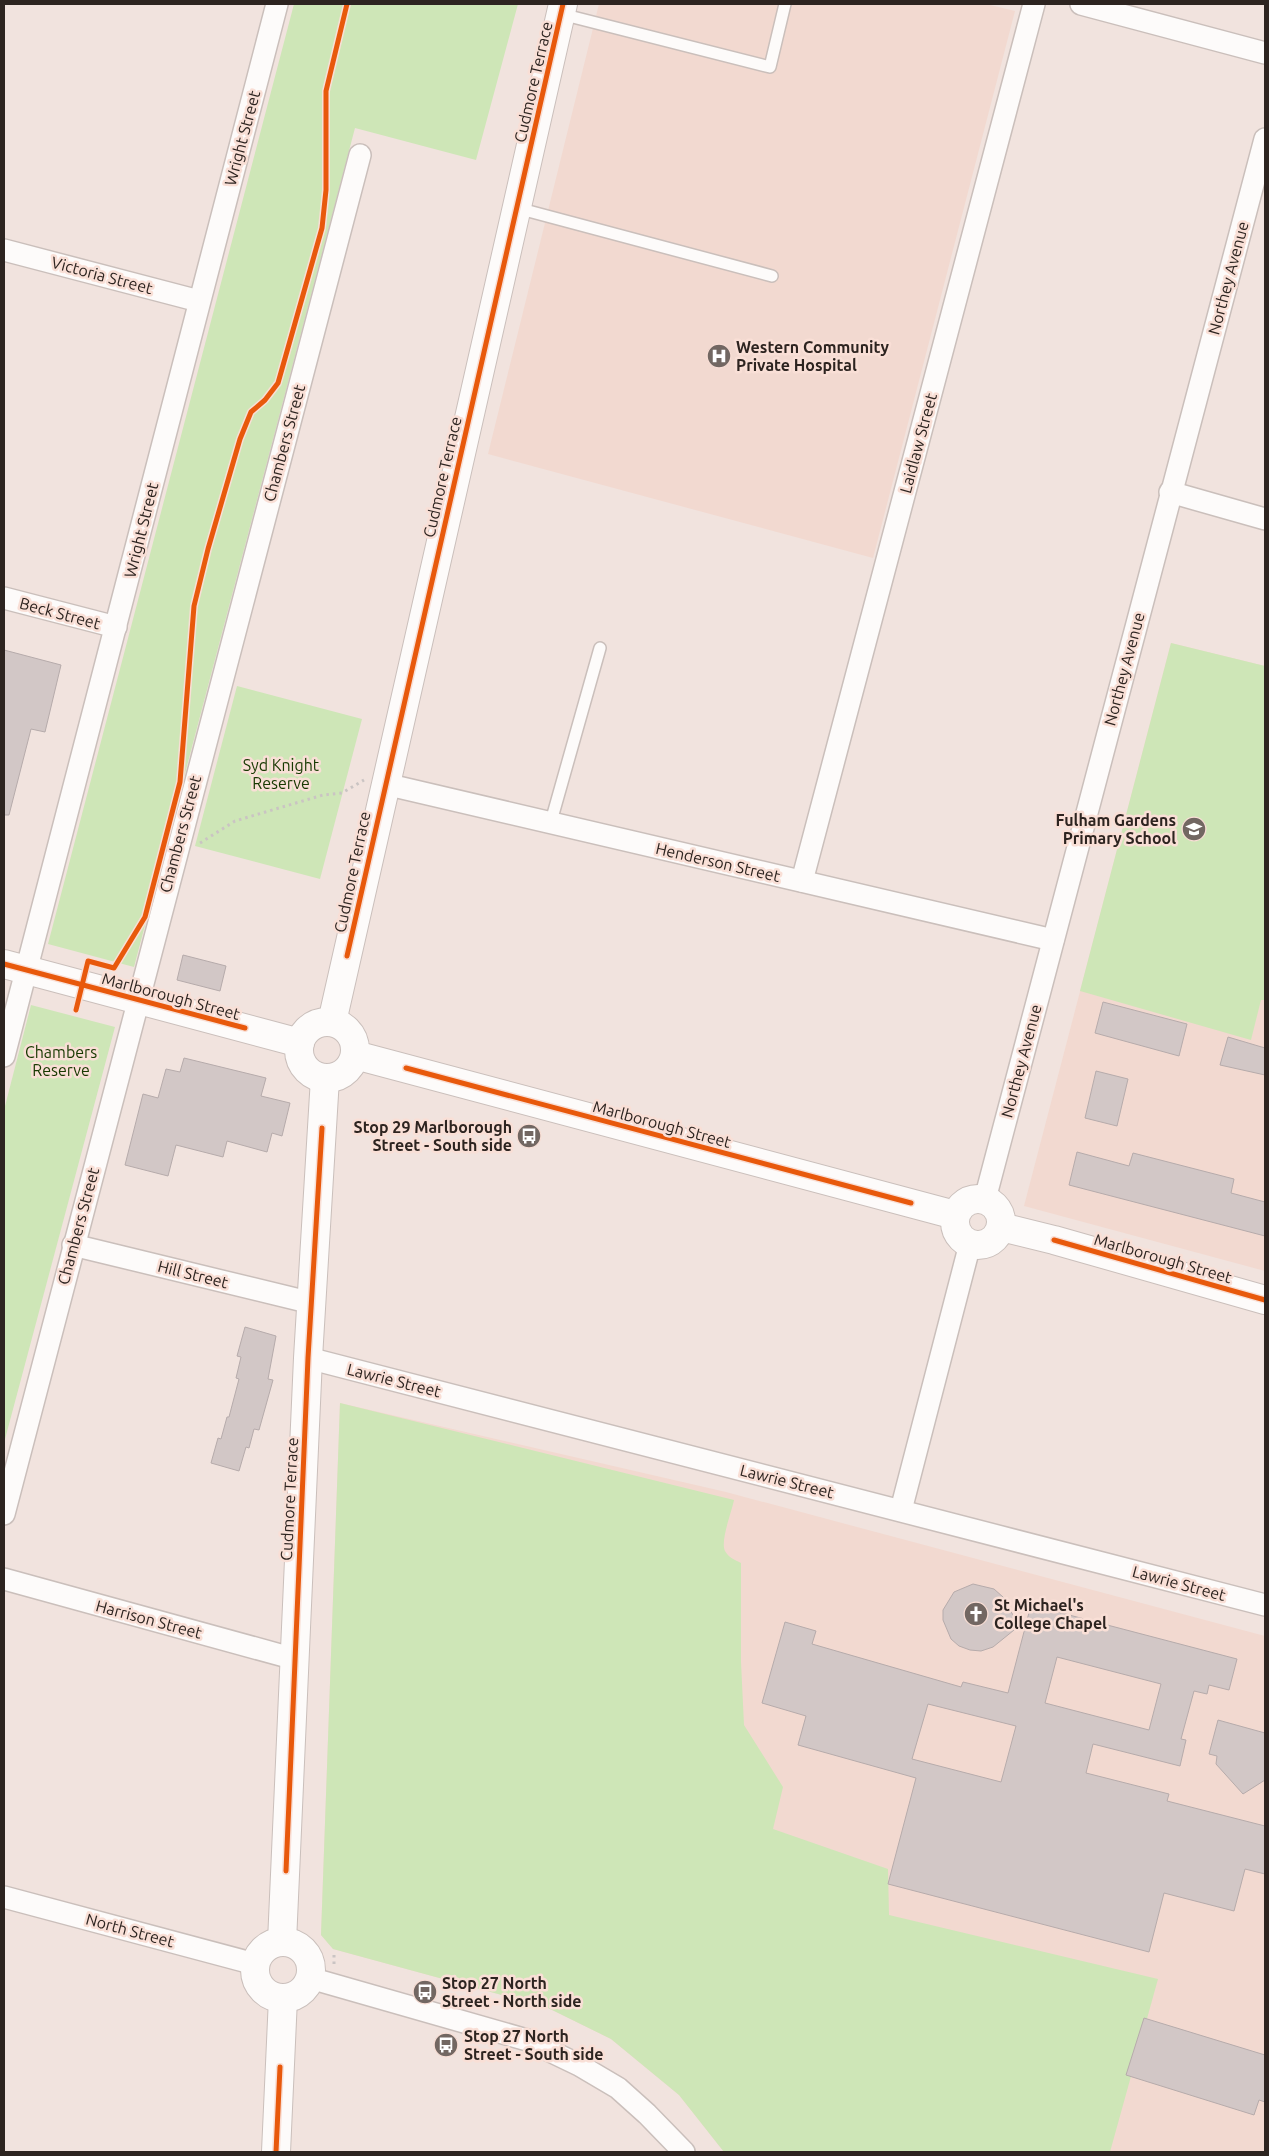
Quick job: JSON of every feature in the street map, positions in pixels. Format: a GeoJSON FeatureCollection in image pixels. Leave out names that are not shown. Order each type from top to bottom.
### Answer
{"type":"FeatureCollection","features":[{"type":"Feature","properties":{"kind":"street","name":"Wright Street"},"geometry":{"type":"LineString","coordinates":[[4,1056],[15,967],[116,627],[199,301],[278,4]]}},
{"type":"Feature","properties":{"kind":"street","name":"Laidlaw Street"},"geometry":{"type":"LineString","coordinates":[[802,881],[1034,4]]}},
{"type":"Feature","properties":{"kind":"street"},"geometry":{"type":"LineString","coordinates":[[1080,4],[1265,53]]}},
{"type":"Feature","properties":{"kind":"street","name":"Cudmore Terrace"},"geometry":{"type":"LineString","coordinates":[[332,1022],[562,9]]}},
{"type":"Feature","properties":{"kind":"street","name":"Northey Avenue"},"geometry":{"type":"LineString","coordinates":[[985,1199],[1170,492],[1265,139]]}},
{"type":"Feature","properties":{"kind":"street","name":"Chambers Street"},"geometry":{"type":"LineString","coordinates":[[4,1514],[179,840],[360,155]]}},
{"type":"Feature","properties":{"kind":"street","name":"Victoria Street"},"geometry":{"type":"LineString","coordinates":[[4,250],[199,301]]}},
{"type":"Feature","properties":{"kind":"street"},"geometry":{"type":"LineString","coordinates":[[1170,492],[1265,519]]}},
{"type":"Feature","properties":{"kind":"street","name":"Beck Street"},"geometry":{"type":"LineString","coordinates":[[4,598],[116,627]]}},
{"type":"Feature","properties":{"kind":"street","name":"Henderson Street"},"geometry":{"type":"LineString","coordinates":[[385,784],[1053,940]]}},
{"type":"Feature","properties":{"kind":"street","name":"Marlborough Street"},"geometry":{"type":"LineString","coordinates":[[15,967],[300,1043]]}},
{"type":"Feature","properties":{"kind":"street"},"geometry":{"type":"LineString","coordinates":[[332,1022],[348,1030],[353,1038],[355,1054],[346,1071],[335,1077],[325,1078],[309,1071],[302,1063],[300,1043],[305,1032],[315,1024],[332,1022]]}},
{"type":"Feature","properties":{"kind":"street","name":"Marlborough Street"},"geometry":{"type":"LineString","coordinates":[[355,1054],[955,1215]]}},
{"type":"Feature","properties":{"kind":"street","name":"Cudmore Terrace"},"geometry":{"type":"LineString","coordinates":[[282,1942],[308,1358],[325,1078]]}},
{"type":"Feature","properties":{"kind":"street"},"geometry":{"type":"LineString","coordinates":[[985,1199],[992,1203],[1000,1213],[1001,1227],[993,1240],[984,1245],[970,1244],[962,1239],[956,1231],[955,1215],[961,1206],[969,1200],[985,1199]]}},
{"type":"Feature","properties":{"kind":"street","name":"Marlborough Street"},"geometry":{"type":"LineString","coordinates":[[1001,1227],[1054,1240],[1265,1300]]}},
{"type":"Feature","properties":{"kind":"street"},"geometry":{"type":"LineString","coordinates":[[902,1510],[970,1244]]}},
{"type":"Feature","properties":{"kind":"street","name":"Hill Street"},"geometry":{"type":"LineString","coordinates":[[73,1245],[312,1303]]}},
{"type":"Feature","properties":{"kind":"street","name":"Lawrie Street"},"geometry":{"type":"LineString","coordinates":[[308,1358],[1265,1605]]}},
{"type":"Feature","properties":{"kind":"street","name":"Harrison Street"},"geometry":{"type":"LineString","coordinates":[[4,1579],[295,1659]]}},
{"type":"Feature","properties":{"kind":"street","name":"North Street"},"geometry":{"type":"LineString","coordinates":[[4,1897],[255,1964]]}},
{"type":"Feature","properties":{"kind":"street"},"geometry":{"type":"LineString","coordinates":[[282,1942],[293,1944],[305,1953],[310,1964],[310,1978],[298,1993],[284,1998],[270,1995],[260,1987],[255,1975],[255,1964],[266,1947],[282,1942]]}},
{"type":"Feature","properties":{"kind":"street"},"geometry":{"type":"LineString","coordinates":[[310,1978],[527,2040],[579,2065],[618,2088],[647,2114],[684,2152]]}},
{"type":"Feature","properties":{"kind":"street"},"geometry":{"type":"LineString","coordinates":[[276,2152],[284,1998]]}},
{"type":"Feature","properties":{"kind":"lane"},"geometry":{"type":"LineString","coordinates":[[562,9],[770,67],[785,4]]}},
{"type":"Feature","properties":{"kind":"lane"},"geometry":{"type":"LineString","coordinates":[[517,208],[772,276]]}},
{"type":"Feature","properties":{"kind":"lane"},"geometry":{"type":"LineString","coordinates":[[550,824],[600,648]]}},
{"type":"Feature","properties":{"kind":"path"},"geometry":{"type":"LineString","coordinates":[[179,840],[195,846],[235,821],[324,795],[342,794],[363,780],[385,784]]}},
{"type":"Feature","properties":{"kind":"shaded area","name":"Western Community Private Hospital"},"geometry":{"type":"Polygon","coordinates":[[[599,4],[986,4],[1015,11],[873,558],[488,454],[599,4]]]}},
{"type":"Feature","properties":{"kind":"shaded area","name":"Fulham Gardens Primary School"},"geometry":{"type":"Polygon","coordinates":[[[1171,643],[1265,666],[1265,1271],[1024,1206],[1171,643]]]}},
{"type":"Feature","properties":{"kind":"shaded area"},"geometry":{"type":"Polygon","coordinates":[[[340,1403],[726,1492],[1265,1636],[1265,2152],[724,2152],[679,2095],[611,2039],[546,2007],[333,1949],[321,1935],[340,1403]]]}},
{"type":"Feature","properties":{"kind":"green space"},"geometry":{"type":"Polygon","coordinates":[[[294,4],[518,4],[476,160],[355,128],[134,967],[48,944],[294,4]]]}},
{"type":"Feature","properties":{"kind":"green space"},"geometry":{"type":"Polygon","coordinates":[[[1171,643],[1265,666],[1265,1000],[1261,1000],[1251,1040],[1080,991],[1171,643]]]}},
{"type":"Feature","properties":{"kind":"green space","name":"Syd Knight Reserve"},"geometry":{"type":"Polygon","coordinates":[[[237,686],[362,719],[320,879],[195,846],[237,686]]]}},
{"type":"Feature","properties":{"kind":"green space","name":"Chambers Reserve"},"geometry":{"type":"Polygon","coordinates":[[[31,1005],[115,1027],[4,1443],[4,1110],[31,1005]]]}},
{"type":"Feature","properties":{"kind":"green space"},"geometry":{"type":"Polygon","coordinates":[[[340,1403],[734,1500],[725,1533],[724,1546],[728,1555],[741,1563],[741,1662],[744,1725],[783,1787],[773,1829],[888,1869],[889,1915],[1158,1979],[1110,2152],[724,2152],[679,2095],[611,2039],[546,2007],[333,1949],[321,1935],[340,1403]]]}},
{"type":"Feature","properties":{"kind":"building"},"geometry":{"type":"Polygon","coordinates":[[[4,650],[61,665],[45,732],[31,729],[9,815],[4,815],[4,650]]]}},
{"type":"Feature","properties":{"kind":"building"},"geometry":{"type":"Polygon","coordinates":[[[183,955],[226,966],[220,991],[177,980],[183,955]]]}},
{"type":"Feature","properties":{"kind":"building"},"geometry":{"type":"Polygon","coordinates":[[[1103,1002],[1187,1024],[1179,1056],[1095,1033],[1103,1002]]]}},
{"type":"Feature","properties":{"kind":"building"},"geometry":{"type":"Polygon","coordinates":[[[1228,1037],[1265,1048],[1265,1075],[1220,1065],[1228,1037]]]}},
{"type":"Feature","properties":{"kind":"building"},"geometry":{"type":"Polygon","coordinates":[[[184,1058],[266,1078],[261,1096],[290,1103],[282,1136],[272,1133],[267,1152],[227,1141],[223,1157],[176,1145],[168,1176],[125,1165],[143,1094],[158,1098],[166,1069],[180,1072],[184,1058]]]}},
{"type":"Feature","properties":{"kind":"building"},"geometry":{"type":"Polygon","coordinates":[[[1096,1071],[1128,1079],[1117,1126],[1085,1118],[1096,1071]]]}},
{"type":"Feature","properties":{"kind":"building"},"geometry":{"type":"Polygon","coordinates":[[[1077,1152],[1129,1166],[1133,1153],[1234,1179],[1231,1193],[1265,1202],[1265,1236],[1069,1185],[1077,1152]]]}},
{"type":"Feature","properties":{"kind":"building"},"geometry":{"type":"Polygon","coordinates":[[[245,1327],[276,1336],[268,1379],[273,1380],[259,1430],[254,1429],[249,1448],[246,1447],[239,1471],[211,1463],[218,1438],[221,1439],[227,1417],[229,1417],[239,1379],[236,1378],[241,1357],[237,1356],[245,1327]]]}},
{"type":"Feature","properties":{"kind":"building","name":"St Michael's College Chapel"},"geometry":{"type":"Polygon","coordinates":[[[973,1584],[994,1589],[1003,1597],[1019,1626],[993,1647],[981,1651],[959,1646],[951,1639],[943,1620],[943,1610],[954,1592],[973,1584]]]}},
{"type":"Feature","properties":{"kind":"building"},"geometry":{"type":"Polygon","coordinates":[[[1031,1605],[1237,1659],[1229,1690],[1209,1685],[1207,1694],[1194,1691],[1181,1739],[1186,1740],[1180,1766],[1093,1744],[1086,1773],[1169,1794],[1167,1801],[1265,1826],[1265,1874],[1245,1869],[1234,1911],[1164,1893],[1149,1952],[888,1884],[916,1778],[798,1745],[806,1716],[762,1703],[785,1622],[816,1631],[812,1644],[961,1687],[963,1682],[1008,1693],[1031,1605]],[[1057,1657],[1045,1703],[1149,1730],[1161,1684],[1057,1657]],[[928,1704],[912,1759],[1001,1782],[1016,1726],[928,1704]]]}},
{"type":"Feature","properties":{"kind":"building"},"geometry":{"type":"Polygon","coordinates":[[[1218,1720],[1265,1733],[1265,1780],[1243,1794],[1216,1764],[1217,1756],[1209,1754],[1218,1720]]]}},
{"type":"Feature","properties":{"kind":"building"},"geometry":{"type":"Polygon","coordinates":[[[1144,2018],[1265,2055],[1265,2102],[1259,2100],[1254,2115],[1126,2075],[1144,2018]]]}},
{"type":"Feature","properties":{"kind":"cycle path"},"geometry":{"type":"LineString","coordinates":[[76,1010],[88,961],[114,968],[145,917],[180,782],[194,606],[208,549],[240,439],[251,412],[265,400],[278,383],[322,228],[326,190],[326,91],[347,4]]}},
{"type":"Feature","properties":{"kind":"cycle path"},"geometry":{"type":"LineString","coordinates":[[347,956],[563,4]]}},
{"type":"Feature","properties":{"kind":"cycle path"},"geometry":{"type":"LineString","coordinates":[[4,964],[245,1028]]}},
{"type":"Feature","properties":{"kind":"cycle path"},"geometry":{"type":"LineString","coordinates":[[406,1068],[911,1203]]}},
{"type":"Feature","properties":{"kind":"cycle path"},"geometry":{"type":"LineString","coordinates":[[286,1871],[308,1358],[322,1128]]}},
{"type":"Feature","properties":{"kind":"cycle path"},"geometry":{"type":"LineString","coordinates":[[1054,1240],[1265,1300]]}},
{"type":"Feature","properties":{"kind":"cycle path"},"geometry":{"type":"LineString","coordinates":[[276,2152],[280,2067]]}},
{"type":"Feature","properties":{"kind":"place","name":"Western Community Private Hospital"},"geometry":{"type":"Point","coordinates":[719,356]}},
{"type":"Feature","properties":{"kind":"place","name":"Fulham Gardens Primary School"},"geometry":{"type":"Point","coordinates":[1194,829]}},
{"type":"Feature","properties":{"kind":"place","name":"Stop 29 Marlborough Street - South side"},"geometry":{"type":"Point","coordinates":[529,1136]}},
{"type":"Feature","properties":{"kind":"place","name":"St Michael's College Chapel"},"geometry":{"type":"Point","coordinates":[976,1614]}},
{"type":"Feature","properties":{"kind":"place","name":"Stop 27 North Street - North side"},"geometry":{"type":"Point","coordinates":[425,1992]}},
{"type":"Feature","properties":{"kind":"place","name":"Stop 27 North Street - South side"},"geometry":{"type":"Point","coordinates":[446,2045]}}]}
